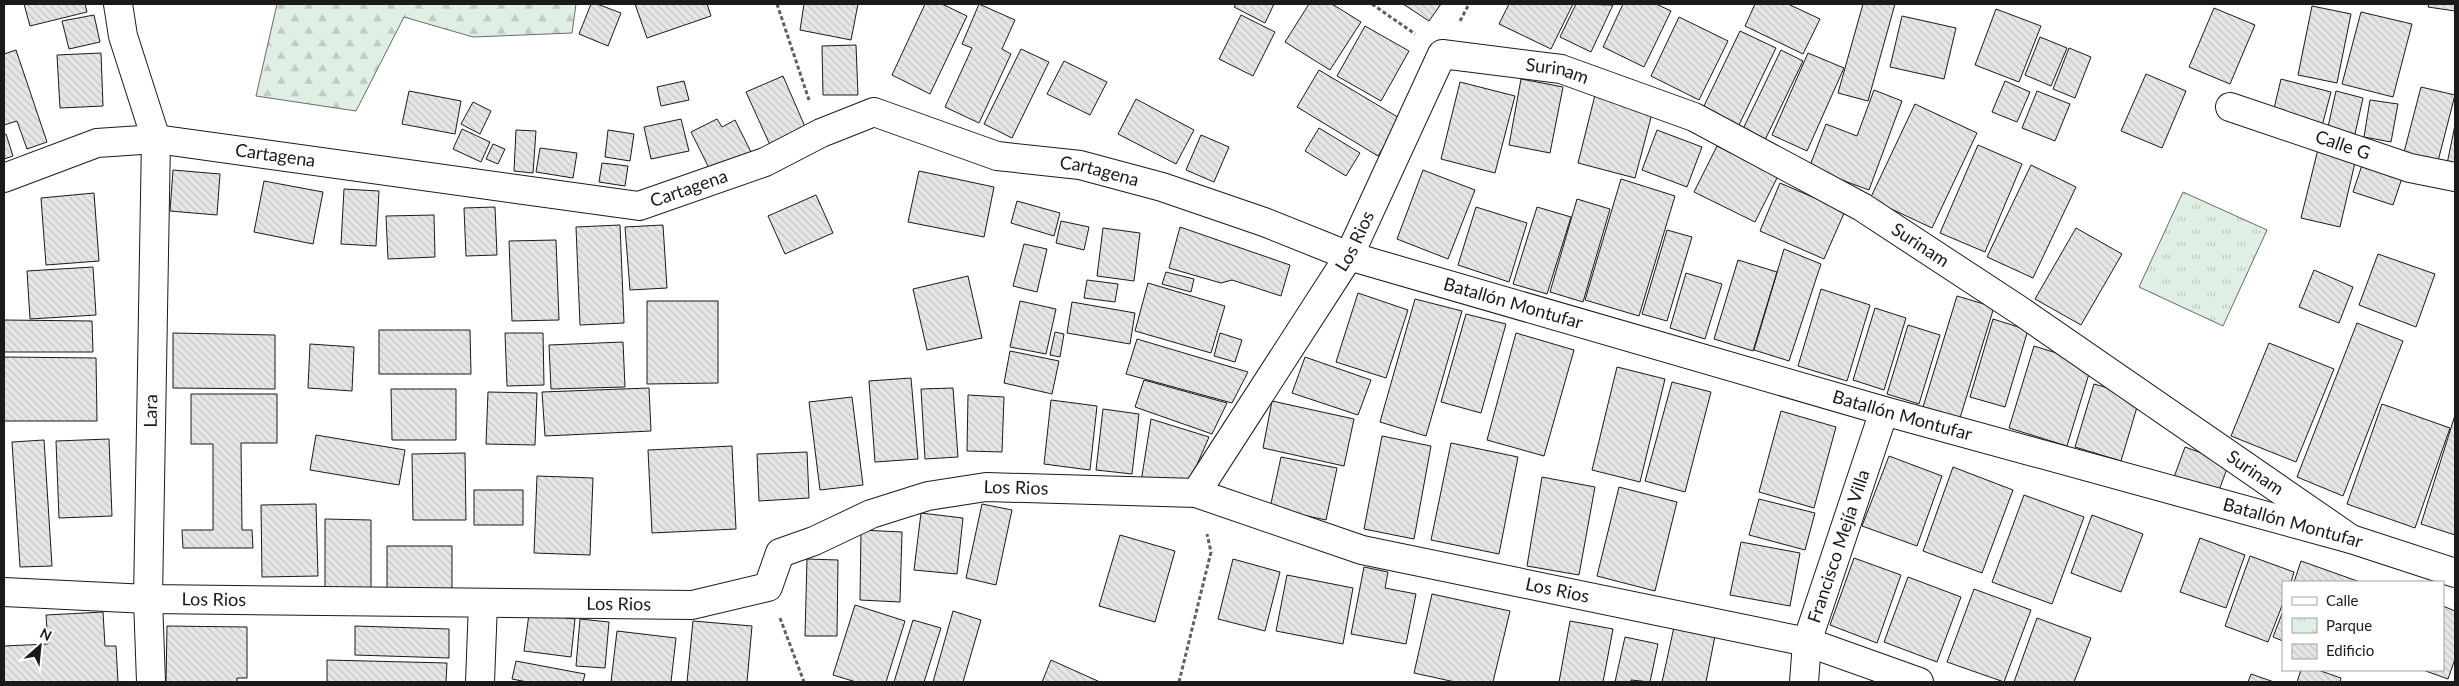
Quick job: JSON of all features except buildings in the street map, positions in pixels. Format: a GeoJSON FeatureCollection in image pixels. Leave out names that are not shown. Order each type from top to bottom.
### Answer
{"type":"FeatureCollection","features":[{"type":"Feature","properties":{"kind":"street","name":"Lara"},"geometry":{"type":"LineString","coordinates":[[118,4],[123,36],[156,139],[148,599],[151,682]]}},
{"type":"Feature","properties":{"kind":"street","name":"Los Rios"},"geometry":{"type":"LineString","coordinates":[[1196,493],[1349,256],[1442,54]]}},
{"type":"Feature","properties":{"kind":"street","name":"Surinam"},"geometry":{"type":"LineString","coordinates":[[1442,54],[1561,69],[1694,118],[1862,207],[2019,310],[2351,540]]}},
{"type":"Feature","properties":{"kind":"street","name":"Calle G"},"geometry":{"type":"LineString","coordinates":[[2230,107],[2410,168],[2455,177]]}},
{"type":"Feature","properties":{"kind":"street","name":"Cartagena"},"geometry":{"type":"LineString","coordinates":[[4,178],[97,143],[156,139],[639,206],[765,162],[821,133],[874,112],[997,156],[1080,165],[1162,187],[1264,222],[1349,256]]}},
{"type":"Feature","properties":{"kind":"street","name":"Batallón Montufar"},"geometry":{"type":"LineString","coordinates":[[1349,256],[1884,412],[2351,540],[2455,573]]}},
{"type":"Feature","properties":{"kind":"street","name":"Francisco Mejía Villa"},"geometry":{"type":"LineString","coordinates":[[1804,682],[1807,642],[1884,412]]}},
{"type":"Feature","properties":{"kind":"street","name":"Los Rios"},"geometry":{"type":"LineString","coordinates":[[4,592],[148,599],[692,605],[768,587],[780,553],[814,541],[871,514],[928,496],[986,487],[1196,493],[1362,550],[1807,642],[1919,682]]}},
{"type":"Feature","properties":{"kind":"street"},"geometry":{"type":"LineString","coordinates":[[480,682],[483,604]]}},
{"type":"Feature","properties":{"kind":"path"},"geometry":{"type":"LineString","coordinates":[[777,4],[821,133]]}},
{"type":"Feature","properties":{"kind":"path"},"geometry":{"type":"LineString","coordinates":[[1372,4],[1442,54]]}},
{"type":"Feature","properties":{"kind":"path"},"geometry":{"type":"LineString","coordinates":[[1179,682],[1212,552],[1196,493]]}},
{"type":"Feature","properties":{"kind":"path"},"geometry":{"type":"LineString","coordinates":[[768,587],[804,682]]}},
{"type":"Feature","properties":{"kind":"green space"},"geometry":{"type":"Polygon","coordinates":[[[277,4],[576,4],[572,33],[473,37],[404,17],[356,111],[256,96],[277,4]]]}},
{"type":"Feature","properties":{"kind":"green space"},"geometry":{"type":"Polygon","coordinates":[[[2183,192],[2267,230],[2223,326],[2139,287],[2183,192]]]}}]}
